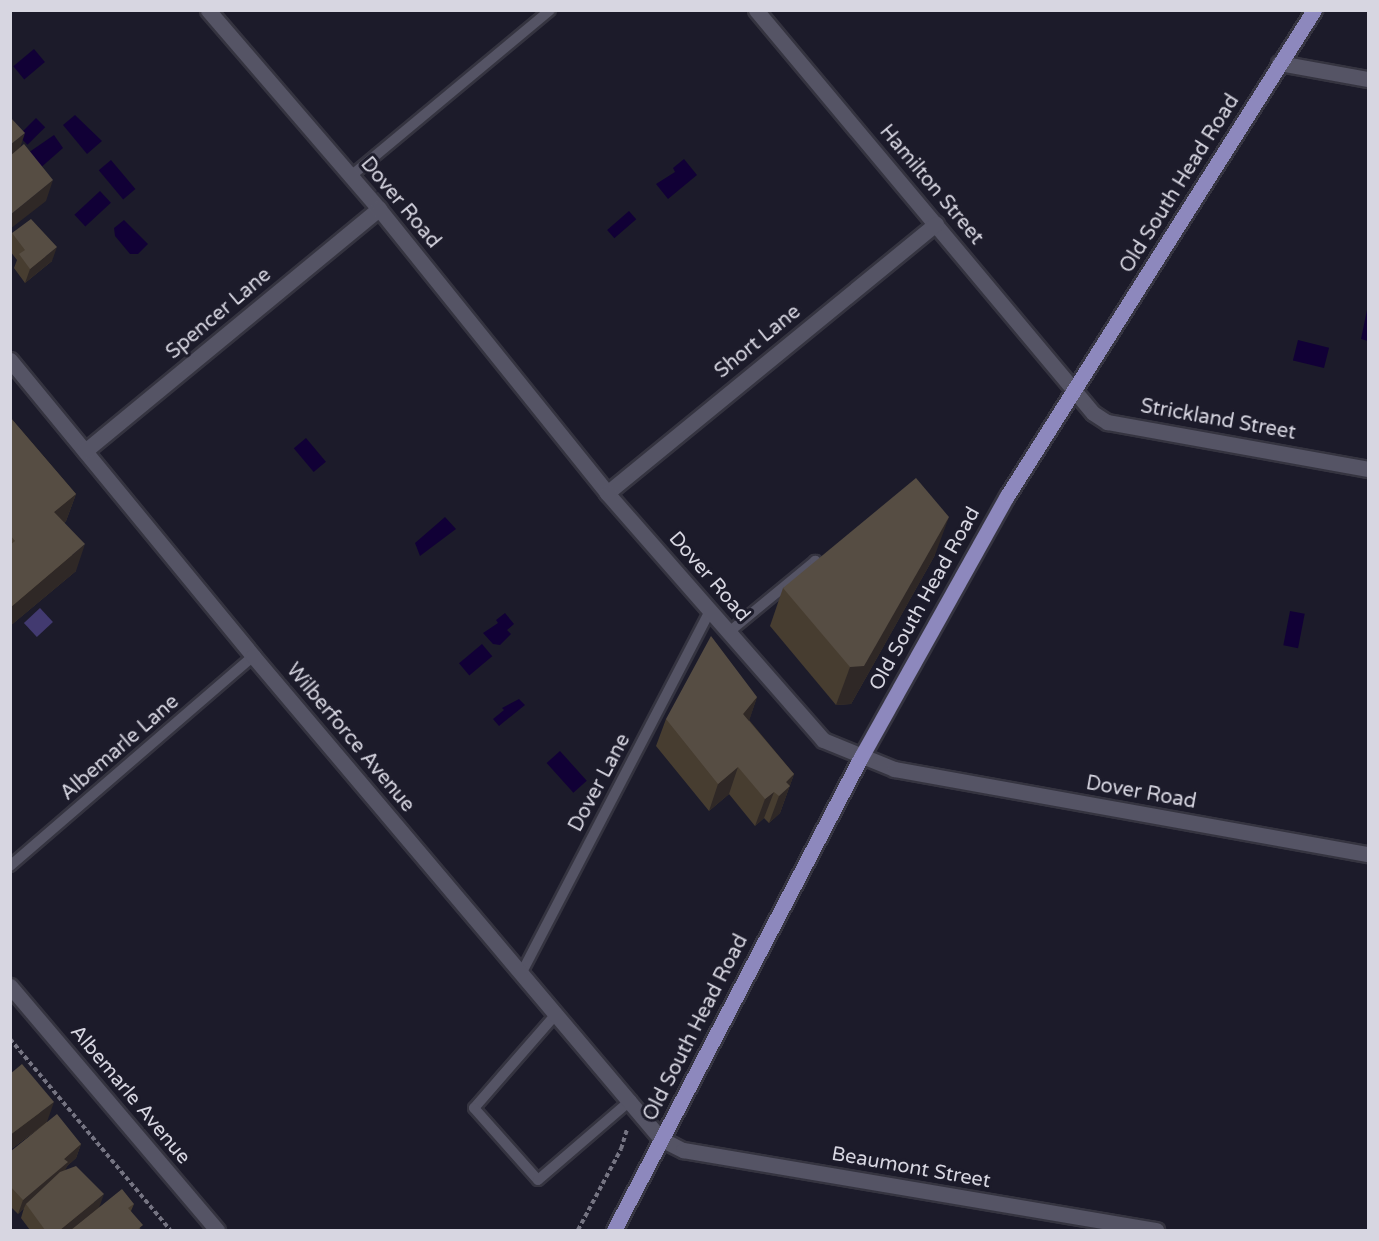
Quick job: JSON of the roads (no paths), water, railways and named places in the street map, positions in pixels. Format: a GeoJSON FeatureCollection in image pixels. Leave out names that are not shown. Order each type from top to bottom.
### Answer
{"type":"FeatureCollection","features":[{"type":"Feature","properties":{"kind":"main road","name":"Old South Head Road"},"geometry":{"type":"LineString","coordinates":[[614,1230],[861,757],[1007,496],[1314,10]]}},
{"type":"Feature","properties":{"kind":"street","name":"Dover Road"},"geometry":{"type":"LineString","coordinates":[[208,10],[379,209],[608,493],[822,740],[861,757],[917,773],[1368,854]]}},
{"type":"Feature","properties":{"kind":"street","name":"Hamilton Street"},"geometry":{"type":"LineString","coordinates":[[756,10],[1074,388]]}},
{"type":"Feature","properties":{"kind":"street"},"geometry":{"type":"LineString","coordinates":[[1279,63],[1368,79]]}},
{"type":"Feature","properties":{"kind":"street","name":"Spencer Lane"},"geometry":{"type":"LineString","coordinates":[[85,451],[379,209]]}},
{"type":"Feature","properties":{"kind":"street","name":"Short Lane"},"geometry":{"type":"LineString","coordinates":[[608,493],[936,224]]}},
{"type":"Feature","properties":{"kind":"street","name":"Wilberforce Avenue"},"geometry":{"type":"LineString","coordinates":[[10,360],[253,656],[633,1102],[661,1139]]}},
{"type":"Feature","properties":{"kind":"street","name":"Strickland Street"},"geometry":{"type":"LineString","coordinates":[[1074,388],[1093,413],[1107,422],[1368,469]]}},
{"type":"Feature","properties":{"kind":"street","name":"Albemarle Avenue"},"geometry":{"type":"LineString","coordinates":[[10,986],[217,1230]]}},
{"type":"Feature","properties":{"kind":"street","name":"Beaumont Street"},"geometry":{"type":"LineString","coordinates":[[661,1139],[683,1150],[1156,1230]]}},
{"type":"Feature","properties":{"kind":"lane"},"geometry":{"type":"LineString","coordinates":[[351,176],[550,10]]}},
{"type":"Feature","properties":{"kind":"lane"},"geometry":{"type":"LineString","coordinates":[[729,632],[815,561],[829,578]]}},
{"type":"Feature","properties":{"kind":"lane","name":"Dover Lane"},"geometry":{"type":"LineString","coordinates":[[522,972],[710,611]]}},
{"type":"Feature","properties":{"kind":"lane","name":"Albemarle Lane"},"geometry":{"type":"LineString","coordinates":[[10,866],[253,656]]}},
{"type":"Feature","properties":{"kind":"lane"},"geometry":{"type":"LineString","coordinates":[[557,1013],[474,1108],[538,1180],[633,1102]]}}]}
